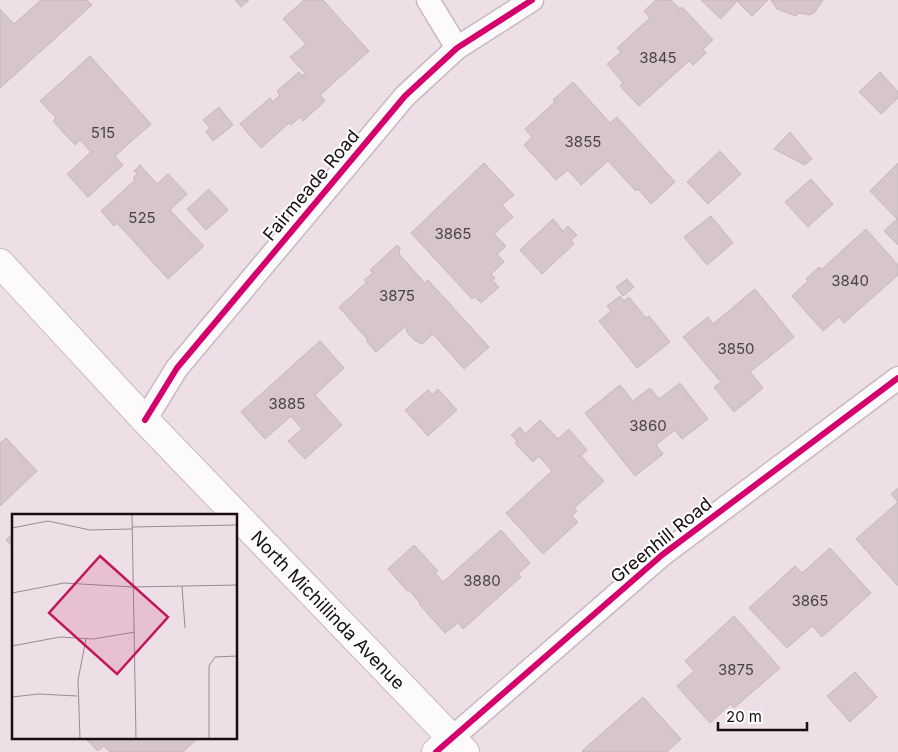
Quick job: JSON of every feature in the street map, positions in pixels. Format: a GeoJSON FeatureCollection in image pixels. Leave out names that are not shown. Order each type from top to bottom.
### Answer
{"type":"FeatureCollection","features":[{"type":"Feature","properties":{"kind":"main road","name":"North Michillinda Avenue"},"geometry":{"type":"LineString","coordinates":[[0,263],[233,514]]}},
{"type":"Feature","properties":{"kind":"main road","name":"North Michillinda Avenue"},"geometry":{"type":"LineString","coordinates":[[238,519],[451,747]]}},
{"type":"Feature","properties":{"kind":"street"},"geometry":{"type":"LineString","coordinates":[[428,0],[457,48]]}},
{"type":"Feature","properties":{"kind":"street","name":"Fairmeade Road"},"geometry":{"type":"LineString","coordinates":[[145,420],[177,368],[406,96],[457,48],[532,0]]}},
{"type":"Feature","properties":{"kind":"street","name":"Greenhill Road"},"geometry":{"type":"LineString","coordinates":[[451,747],[662,555],[898,378]]}},
{"type":"Feature","properties":{"kind":"building"},"geometry":{"type":"Polygon","coordinates":[[[41,0],[87,0],[92,5],[0,88],[0,9],[14,24],[41,0]]]}},
{"type":"Feature","properties":{"kind":"building"},"geometry":{"type":"Polygon","coordinates":[[[235,0],[249,0],[241,7],[235,0]]]}},
{"type":"Feature","properties":{"kind":"building"},"geometry":{"type":"Polygon","coordinates":[[[304,0],[323,0],[369,51],[320,95],[325,101],[303,121],[300,117],[291,125],[289,123],[261,148],[240,124],[270,98],[273,102],[280,95],[277,91],[299,72],[302,76],[305,73],[290,57],[306,44],[283,19],[304,0]]]}},
{"type":"Feature","properties":{"kind":"building"},"geometry":{"type":"Polygon","coordinates":[[[656,0],[671,0],[680,9],[682,7],[713,40],[703,49],[706,53],[693,65],[689,61],[639,106],[620,86],[623,83],[607,64],[621,52],[617,48],[650,18],[644,11],[656,0]]]}},
{"type":"Feature","properties":{"kind":"building"},"geometry":{"type":"Polygon","coordinates":[[[701,0],[768,0],[752,16],[737,1],[721,19],[701,0]]]}},
{"type":"Feature","properties":{"kind":"building"},"geometry":{"type":"Polygon","coordinates":[[[771,0],[823,0],[814,13],[809,15],[798,13],[796,16],[777,9],[771,0]]]}},
{"type":"Feature","properties":{"kind":"building"},"geometry":{"type":"Polygon","coordinates":[[[90,56],[151,124],[115,156],[123,165],[88,197],[67,174],[91,152],[80,140],[75,145],[53,121],[56,118],[40,101],[90,56]]]}},
{"type":"Feature","properties":{"kind":"building"},"geometry":{"type":"Polygon","coordinates":[[[880,72],[898,92],[898,98],[881,114],[859,92],[880,72]]]}},
{"type":"Feature","properties":{"kind":"building"},"geometry":{"type":"Polygon","coordinates":[[[573,82],[610,123],[617,117],[675,182],[651,204],[608,161],[581,185],[568,170],[556,180],[524,145],[532,137],[525,129],[555,102],[553,100],[573,82]]]}},
{"type":"Feature","properties":{"kind":"building"},"geometry":{"type":"Polygon","coordinates":[[[219,107],[233,125],[213,141],[206,132],[210,128],[203,120],[219,107]]]}},
{"type":"Feature","properties":{"kind":"building"},"geometry":{"type":"Polygon","coordinates":[[[790,132],[812,159],[805,165],[774,149],[790,132]]]}},
{"type":"Feature","properties":{"kind":"building"},"geometry":{"type":"Polygon","coordinates":[[[720,151],[741,174],[708,204],[687,182],[720,151]]]}},
{"type":"Feature","properties":{"kind":"building"},"geometry":{"type":"Polygon","coordinates":[[[484,163],[514,195],[502,205],[513,217],[494,234],[506,246],[497,254],[504,262],[491,274],[495,278],[492,280],[499,287],[481,303],[475,297],[472,299],[411,233],[484,163]]]}},
{"type":"Feature","properties":{"kind":"building"},"geometry":{"type":"Polygon","coordinates":[[[898,163],[898,245],[884,231],[897,219],[870,191],[898,163]]]}},
{"type":"Feature","properties":{"kind":"building"},"geometry":{"type":"Polygon","coordinates":[[[140,165],[157,184],[168,174],[187,194],[170,210],[204,246],[168,279],[117,223],[114,226],[101,211],[135,180],[133,178],[137,174],[134,171],[140,165]]]}},
{"type":"Feature","properties":{"kind":"building"},"geometry":{"type":"Polygon","coordinates":[[[811,179],[833,204],[808,227],[785,202],[811,179]]]}},
{"type":"Feature","properties":{"kind":"building"},"geometry":{"type":"Polygon","coordinates":[[[209,189],[228,210],[206,230],[187,209],[209,189]]]}},
{"type":"Feature","properties":{"kind":"building"},"geometry":{"type":"Polygon","coordinates":[[[711,216],[733,243],[707,265],[684,237],[711,216]]]}},
{"type":"Feature","properties":{"kind":"building"},"geometry":{"type":"Polygon","coordinates":[[[553,219],[563,231],[568,226],[577,235],[571,240],[574,244],[542,274],[520,250],[553,219]]]}},
{"type":"Feature","properties":{"kind":"building"},"geometry":{"type":"Polygon","coordinates":[[[866,229],[898,265],[898,275],[844,323],[839,317],[823,331],[792,296],[819,267],[822,269],[866,229]]]}},
{"type":"Feature","properties":{"kind":"building"},"geometry":{"type":"Polygon","coordinates":[[[397,245],[400,248],[399,254],[425,283],[428,280],[489,347],[464,369],[433,334],[422,344],[414,340],[407,332],[406,326],[376,352],[339,307],[367,282],[364,280],[373,273],[370,270],[397,245]]]}},
{"type":"Feature","properties":{"kind":"building"},"geometry":{"type":"Polygon","coordinates":[[[627,279],[634,287],[623,296],[616,287],[627,279]]]}},
{"type":"Feature","properties":{"kind":"building"},"geometry":{"type":"Polygon","coordinates":[[[755,289],[794,337],[750,372],[763,388],[734,412],[714,387],[721,382],[683,337],[708,317],[713,324],[755,289]]]}},
{"type":"Feature","properties":{"kind":"building"},"geometry":{"type":"Polygon","coordinates":[[[620,296],[624,301],[629,297],[646,318],[649,316],[670,342],[637,368],[599,321],[611,311],[607,306],[620,296]]]}},
{"type":"Feature","properties":{"kind":"building"},"geometry":{"type":"Polygon","coordinates":[[[320,341],[344,368],[315,395],[342,425],[305,459],[288,441],[302,429],[291,416],[265,439],[241,412],[320,341]]]}},
{"type":"Feature","properties":{"kind":"building"},"geometry":{"type":"Polygon","coordinates":[[[680,383],[708,419],[682,439],[675,430],[656,445],[663,454],[635,476],[585,413],[620,385],[633,401],[650,388],[659,399],[680,383]]]}},
{"type":"Feature","properties":{"kind":"building"},"geometry":{"type":"Polygon","coordinates":[[[438,389],[457,410],[428,436],[405,410],[428,390],[432,395],[438,389]]]}},
{"type":"Feature","properties":{"kind":"building"},"geometry":{"type":"Polygon","coordinates":[[[540,420],[558,439],[569,429],[587,450],[581,456],[604,481],[574,508],[577,511],[572,516],[578,522],[543,554],[506,513],[552,471],[539,456],[533,462],[515,443],[517,441],[511,435],[520,427],[525,434],[540,420]]]}},
{"type":"Feature","properties":{"kind":"building"},"geometry":{"type":"Polygon","coordinates":[[[6,438],[37,471],[0,506],[0,443],[6,438]]]}},
{"type":"Feature","properties":{"kind":"building"},"geometry":{"type":"Polygon","coordinates":[[[898,488],[898,502],[891,494],[898,488]]]}},
{"type":"Feature","properties":{"kind":"building"},"geometry":{"type":"Polygon","coordinates":[[[898,502],[898,585],[897,585],[856,539],[898,502]]]}},
{"type":"Feature","properties":{"kind":"building"},"geometry":{"type":"Polygon","coordinates":[[[501,530],[530,563],[518,574],[521,577],[463,629],[458,623],[445,633],[409,590],[407,591],[388,569],[414,545],[438,571],[435,573],[443,582],[501,530]]]}},
{"type":"Feature","properties":{"kind":"building"},"geometry":{"type":"Polygon","coordinates":[[[12,534],[12,546],[6,540],[12,534]]]}},
{"type":"Feature","properties":{"kind":"building"},"geometry":{"type":"Polygon","coordinates":[[[830,548],[871,593],[822,637],[812,626],[787,648],[749,608],[795,566],[802,573],[830,548]]]}},
{"type":"Feature","properties":{"kind":"building"},"geometry":{"type":"Polygon","coordinates":[[[734,616],[780,668],[734,708],[731,704],[710,723],[677,686],[694,671],[685,661],[734,616]]]}},
{"type":"Feature","properties":{"kind":"building"},"geometry":{"type":"Polygon","coordinates":[[[855,672],[877,697],[850,722],[827,696],[855,672]]]}},
{"type":"Feature","properties":{"kind":"building"},"geometry":{"type":"Polygon","coordinates":[[[643,697],[681,739],[667,752],[582,751],[643,697]]]}},
{"type":"Feature","properties":{"kind":"building"},"geometry":{"type":"Polygon","coordinates":[[[87,740],[196,740],[183,752],[110,752],[104,746],[98,751],[87,740]]]}},
{"type":"Feature","properties":{"kind":"cycle path"},"geometry":{"type":"LineString","coordinates":[[145,420],[177,368],[405,96],[457,48],[532,0]]}},
{"type":"Feature","properties":{"kind":"cycle path"},"geometry":{"type":"LineString","coordinates":[[436,752],[662,555],[898,378]]}}]}
